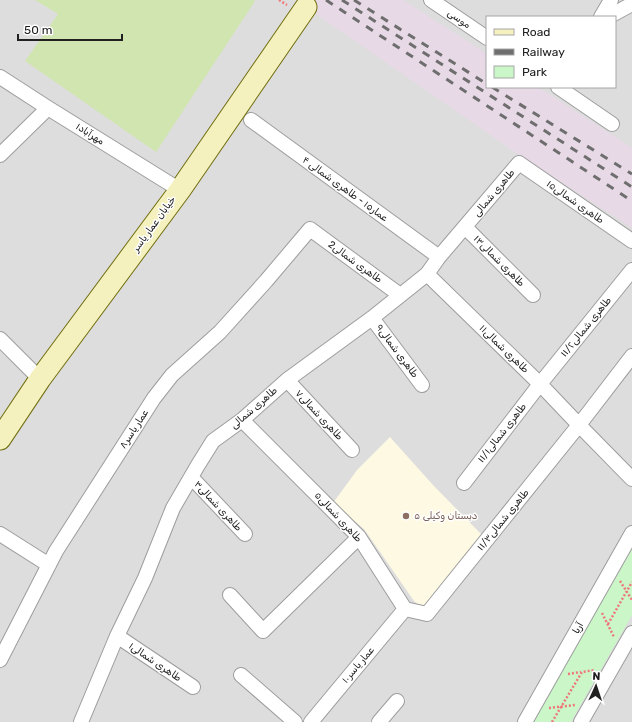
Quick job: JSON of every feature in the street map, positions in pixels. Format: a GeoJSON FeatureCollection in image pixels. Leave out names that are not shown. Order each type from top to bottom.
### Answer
{"type":"FeatureCollection","features":[{"type":"Feature","properties":{"kind":"street","name":"موسی"},"geometry":{"type":"LineString","coordinates":[[431,0],[486,37]]}},
{"type":"Feature","properties":{"kind":"street"},"geometry":{"type":"LineString","coordinates":[[602,16],[611,0]]}},
{"type":"Feature","properties":{"kind":"street"},"geometry":{"type":"LineString","coordinates":[[610,16],[632,4]]}},
{"type":"Feature","properties":{"kind":"street","name":"خیابان عمار یاسر"},"geometry":{"type":"LineString","coordinates":[[0,439],[40,380],[180,190],[306,8]]}},
{"type":"Feature","properties":{"kind":"street","name":"مهرآباد۱"},"geometry":{"type":"LineString","coordinates":[[0,77],[180,190]]}},
{"type":"Feature","properties":{"kind":"street"},"geometry":{"type":"LineString","coordinates":[[559,88],[612,124]]}},
{"type":"Feature","properties":{"kind":"street"},"geometry":{"type":"LineString","coordinates":[[0,155],[48,108]]}},
{"type":"Feature","properties":{"kind":"street","name":"عمار۱۵ - طاهری شمالی ۴"},"geometry":{"type":"LineString","coordinates":[[251,120],[439,257]]}},
{"type":"Feature","properties":{"kind":"street","name":"طاهری شمالی"},"geometry":{"type":"LineString","coordinates":[[81,722],[117,636],[145,578],[173,508],[214,441],[242,420],[287,380],[372,318],[427,274],[439,257],[519,163]]}},
{"type":"Feature","properties":{"kind":"street","name":"طاهری شمالی۱۵"},"geometry":{"type":"LineString","coordinates":[[519,163],[632,241]]}},
{"type":"Feature","properties":{"kind":"street","name":"طاهری شمالی۱۳"},"geometry":{"type":"LineString","coordinates":[[465,227],[533,295]]}},
{"type":"Feature","properties":{"kind":"street","name":"طاهری شمالی2"},"geometry":{"type":"LineString","coordinates":[[310,229],[400,295]]}},
{"type":"Feature","properties":{"kind":"street","name":"عمار یاسر۸"},"geometry":{"type":"LineString","coordinates":[[0,660],[56,551],[154,398],[172,375],[220,332],[310,229]]}},
{"type":"Feature","properties":{"kind":"street","name":"طاهری شمالی۱۱/۲"},"geometry":{"type":"LineString","coordinates":[[540,384],[632,270]]}},
{"type":"Feature","properties":{"kind":"street","name":"طاهری شمالی۱۱"},"geometry":{"type":"LineString","coordinates":[[427,274],[540,384],[579,426],[632,479]]}},
{"type":"Feature","properties":{"kind":"street","name":"طاهری شمالی۹"},"geometry":{"type":"LineString","coordinates":[[372,318],[422,385]]}},
{"type":"Feature","properties":{"kind":"street"},"geometry":{"type":"LineString","coordinates":[[0,339],[40,380]]}},
{"type":"Feature","properties":{"kind":"street","name":"طاهری شمالی۱۱/۳"},"geometry":{"type":"LineString","coordinates":[[405,609],[426,614],[579,426],[632,356]]}},
{"type":"Feature","properties":{"kind":"street","name":"طاهری شمالی۷"},"geometry":{"type":"LineString","coordinates":[[287,380],[352,450]]}},
{"type":"Feature","properties":{"kind":"street","name":"طاهری شمالی۱۱/۱"},"geometry":{"type":"LineString","coordinates":[[464,483],[540,384]]}},
{"type":"Feature","properties":{"kind":"street","name":"طاهری شمالی۵"},"geometry":{"type":"LineString","coordinates":[[242,420],[359,537],[405,609]]}},
{"type":"Feature","properties":{"kind":"street","name":"طاهری شمالی۳"},"geometry":{"type":"LineString","coordinates":[[191,477],[245,534]]}},
{"type":"Feature","properties":{"kind":"street","name":"آریا"},"geometry":{"type":"LineString","coordinates":[[525,722],[632,533]]}},
{"type":"Feature","properties":{"kind":"street"},"geometry":{"type":"LineString","coordinates":[[0,534],[49,564]]}},
{"type":"Feature","properties":{"kind":"street"},"geometry":{"type":"LineString","coordinates":[[230,595],[263,631],[359,537]]}},
{"type":"Feature","properties":{"kind":"street","name":"عمار یاسر۱۰"},"geometry":{"type":"LineString","coordinates":[[311,722],[405,609]]}},
{"type":"Feature","properties":{"kind":"street"},"geometry":{"type":"LineString","coordinates":[[581,722],[632,633]]}},
{"type":"Feature","properties":{"kind":"street","name":"طاهری شمالی۱"},"geometry":{"type":"LineString","coordinates":[[117,636],[193,687]]}},
{"type":"Feature","properties":{"kind":"street"},"geometry":{"type":"LineString","coordinates":[[241,675],[296,722]]}},
{"type":"Feature","properties":{"kind":"street"},"geometry":{"type":"LineString","coordinates":[[379,722],[397,701]]}},
{"type":"Feature","properties":{"kind":"path"},"geometry":{"type":"LineString","coordinates":[[279,0],[283,3]]}},
{"type":"Feature","properties":{"kind":"path"},"geometry":{"type":"LineString","coordinates":[[612,568],[632,600]]}},
{"type":"Feature","properties":{"kind":"path"},"geometry":{"type":"LineString","coordinates":[[608,624],[632,582]]}},
{"type":"Feature","properties":{"kind":"path"},"geometry":{"type":"LineString","coordinates":[[596,598],[621,653]]}},
{"type":"Feature","properties":{"kind":"path"},"geometry":{"type":"LineString","coordinates":[[552,722],[582,672],[613,667]]}},
{"type":"Feature","properties":{"kind":"path"},"geometry":{"type":"LineString","coordinates":[[532,709],[561,707],[592,702]]}},
{"type":"Feature","properties":{"kind":"shaded area"},"geometry":{"type":"Polygon","coordinates":[[[0,0],[632,0],[632,722],[0,722],[0,0]]]}},
{"type":"Feature","properties":{"kind":"shaded area"},"geometry":{"type":"Polygon","coordinates":[[[296,0],[403,0],[486,53],[486,88],[540,88],[632,148],[632,228],[515,152],[296,0]]]}},
{"type":"Feature","properties":{"kind":"shaded area","name":"دبستان وکیلی ۵"},"geometry":{"type":"Polygon","coordinates":[[[390,437],[433,485],[484,537],[426,610],[414,601],[364,529],[333,503],[357,470],[390,437]]]}},
{"type":"Feature","properties":{"kind":"green space"},"geometry":{"type":"Polygon","coordinates":[[[35,0],[255,1],[156,152],[25,61],[58,14],[35,0]]]}},
{"type":"Feature","properties":{"kind":"green space"},"geometry":{"type":"Polygon","coordinates":[[[632,549],[632,615],[571,722],[533,722],[632,549]]]}},
{"type":"Feature","properties":{"kind":"railway"},"geometry":{"type":"LineString","coordinates":[[326,0],[632,201]]}},
{"type":"Feature","properties":{"kind":"railway"},"geometry":{"type":"LineString","coordinates":[[342,0],[632,187]]}},
{"type":"Feature","properties":{"kind":"railway"},"geometry":{"type":"LineString","coordinates":[[354,0],[486,83]]}},
{"type":"Feature","properties":{"kind":"railway"},"geometry":{"type":"LineString","coordinates":[[494,88],[632,174]]}},
{"type":"Feature","properties":{"kind":"place","name":"دبستان وکیلی ۵"},"geometry":{"type":"Point","coordinates":[406,516]}}]}
